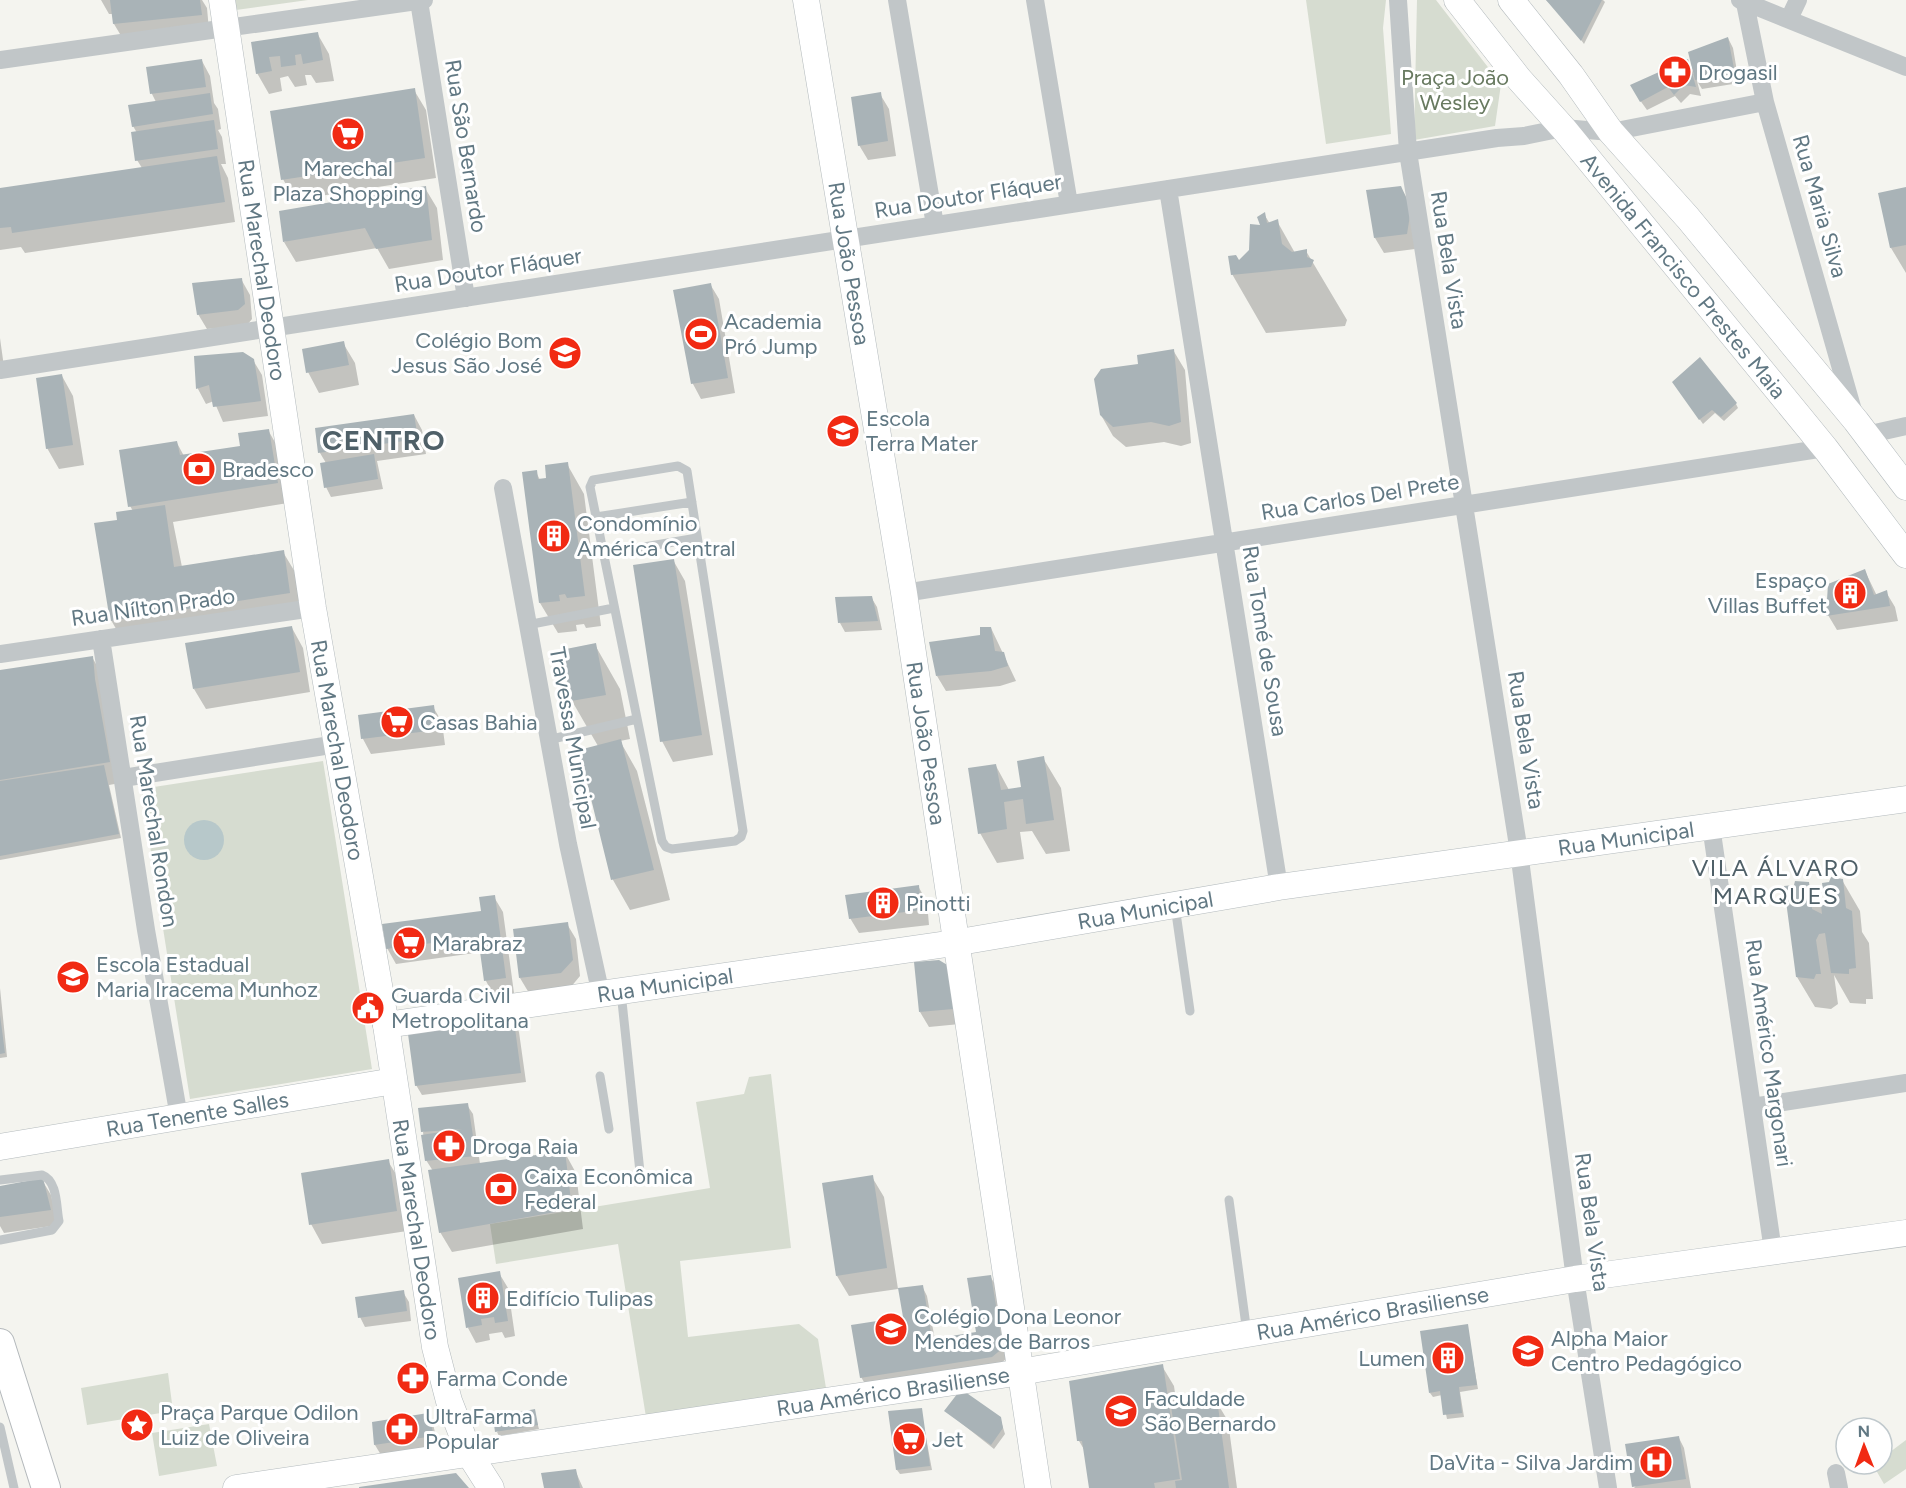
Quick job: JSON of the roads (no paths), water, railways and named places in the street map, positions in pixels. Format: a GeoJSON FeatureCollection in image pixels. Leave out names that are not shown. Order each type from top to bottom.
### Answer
{"type":"FeatureCollection","features":[{"type":"Feature","properties":{"kind":"main road"},"geometry":{"type":"LineString","coordinates":[[0,1343],[46,1488]]}},
{"type":"Feature","properties":{"kind":"street","name":"Rua Marechal Deodoro"},"geometry":{"type":"LineString","coordinates":[[222,0],[313,608],[386,1025],[435,1347],[449,1401],[470,1455],[491,1488]]}},
{"type":"Feature","properties":{"kind":"street"},"geometry":{"type":"LineString","coordinates":[[0,60],[424,0]]}},
{"type":"Feature","properties":{"kind":"street","name":"Rua João Pessoa"},"geometry":{"type":"LineString","coordinates":[[806,0],[904,593],[954,943],[1038,1488]]}},
{"type":"Feature","properties":{"kind":"street"},"geometry":{"type":"LineString","coordinates":[[897,0],[935,225]]}},
{"type":"Feature","properties":{"kind":"street"},"geometry":{"type":"LineString","coordinates":[[1035,0],[1069,204]]}},
{"type":"Feature","properties":{"kind":"street","name":"Rua Bela Vista"},"geometry":{"type":"LineString","coordinates":[[1398,0],[1407,152],[1519,852],[1575,1280],[1608,1488]]}},
{"type":"Feature","properties":{"kind":"street","name":"Avenida Francisco Prestes Maia"},"geometry":{"type":"LineString","coordinates":[[1457,0],[1519,79],[1563,128],[1825,448],[1906,555]]}},
{"type":"Feature","properties":{"kind":"street","name":"Avenida Francisco Prestes Maia"},"geometry":{"type":"LineString","coordinates":[[1511,0],[1571,75],[1611,132],[1688,218],[1861,428],[1906,488]]}},
{"type":"Feature","properties":{"kind":"street"},"geometry":{"type":"LineString","coordinates":[[1789,19],[1798,0]]}},
{"type":"Feature","properties":{"kind":"street","name":"Rua São Bernardo"},"geometry":{"type":"LineString","coordinates":[[419,1],[466,298]]}},
{"type":"Feature","properties":{"kind":"street"},"geometry":{"type":"LineString","coordinates":[[1742,1],[1906,67]]}},
{"type":"Feature","properties":{"kind":"street","name":"Rua Maria Silva"},"geometry":{"type":"LineString","coordinates":[[1742,1],[1765,102],[1861,428]]}},
{"type":"Feature","properties":{"kind":"street","name":"Rua Doutor Fláquer"},"geometry":{"type":"LineString","coordinates":[[0,370],[1407,152],[1524,136],[1563,128],[1611,132],[1765,102]]}},
{"type":"Feature","properties":{"kind":"street","name":"Rua Tomé de Sousa"},"geometry":{"type":"LineString","coordinates":[[1168,189],[1279,887]]}},
{"type":"Feature","properties":{"kind":"street"},"geometry":{"type":"LineString","coordinates":[[1861,428],[1906,426]]}},
{"type":"Feature","properties":{"kind":"street","name":"Rua Carlos Del Prete"},"geometry":{"type":"LineString","coordinates":[[904,593],[1825,448]]}},
{"type":"Feature","properties":{"kind":"street","name":"Travessa Municipal"},"geometry":{"type":"LineString","coordinates":[[503,488],[548,740],[611,994]]}},
{"type":"Feature","properties":{"kind":"street","name":"Rua Nílton Prado"},"geometry":{"type":"LineString","coordinates":[[0,654],[313,608]]}},
{"type":"Feature","properties":{"kind":"street","name":"Rua Marechal Rondon"},"geometry":{"type":"LineString","coordinates":[[101,639],[179,1117]]}},
{"type":"Feature","properties":{"kind":"street"},"geometry":{"type":"LineString","coordinates":[[123,778],[337,744]]}},
{"type":"Feature","properties":{"kind":"street","name":"Rua Municipal"},"geometry":{"type":"LineString","coordinates":[[386,1025],[954,943],[1279,887],[1906,799]]}},
{"type":"Feature","properties":{"kind":"street","name":"Rua Américo Margonari"},"geometry":{"type":"LineString","coordinates":[[1711,826],[1773,1251]]}},
{"type":"Feature","properties":{"kind":"street","name":"Rua Tenente Salles"},"geometry":{"type":"LineString","coordinates":[[0,1147],[394,1081]]}},
{"type":"Feature","properties":{"kind":"street"},"geometry":{"type":"LineString","coordinates":[[1752,1107],[1906,1083]]}},
{"type":"Feature","properties":{"kind":"street","name":"Rua Américo Brasiliense"},"geometry":{"type":"LineString","coordinates":[[237,1488],[305,1483],[470,1455],[1248,1336],[1575,1280],[1906,1233]]}},
{"type":"Feature","properties":{"kind":"lane"},"geometry":{"type":"LineString","coordinates":[[678,466],[687,471],[692,502],[743,831],[741,837],[735,841],[672,849],[666,847],[662,841],[590,488],[593,480],[678,466]]}},
{"type":"Feature","properties":{"kind":"lane"},"geometry":{"type":"LineString","coordinates":[[596,517],[692,502]]}},
{"type":"Feature","properties":{"kind":"lane"},"geometry":{"type":"LineString","coordinates":[[603,554],[697,538]]}},
{"type":"Feature","properties":{"kind":"lane"},"geometry":{"type":"LineString","coordinates":[[528,625],[614,608]]}},
{"type":"Feature","properties":{"kind":"lane"},"geometry":{"type":"LineString","coordinates":[[548,740],[638,720]]}},
{"type":"Feature","properties":{"kind":"lane"},"geometry":{"type":"LineString","coordinates":[[1175,904],[1190,1011]]}},
{"type":"Feature","properties":{"kind":"lane"},"geometry":{"type":"LineString","coordinates":[[611,994],[640,1172]]}},
{"type":"Feature","properties":{"kind":"lane"},"geometry":{"type":"LineString","coordinates":[[600,1076],[609,1129]]}},
{"type":"Feature","properties":{"kind":"lane"},"geometry":{"type":"LineString","coordinates":[[0,1180],[42,1175],[48,1178],[52,1184],[59,1221],[52,1230],[0,1240]]}},
{"type":"Feature","properties":{"kind":"lane"},"geometry":{"type":"LineString","coordinates":[[1229,1200],[1248,1336]]}},
{"type":"Feature","properties":{"kind":"lane"},"geometry":{"type":"LineString","coordinates":[[0,1427],[14,1488]]}},
{"type":"Feature","properties":{"kind":"place","name":"Drogasil"},"geometry":{"type":"Point","coordinates":[1675,72]}},
{"type":"Feature","properties":{"kind":"place","name":"Marechal Plaza Shopping"},"geometry":{"type":"Point","coordinates":[348,134]}},
{"type":"Feature","properties":{"kind":"place","name":"Academia Pró Jump"},"geometry":{"type":"Point","coordinates":[701,334]}},
{"type":"Feature","properties":{"kind":"place","name":"Colégio Bom Jesus São José"},"geometry":{"type":"Point","coordinates":[565,353]}},
{"type":"Feature","properties":{"kind":"place","name":"Escola Terra Mater"},"geometry":{"type":"Point","coordinates":[843,431]}},
{"type":"Feature","properties":{"kind":"place","name":"Bradesco"},"geometry":{"type":"Point","coordinates":[199,469]}},
{"type":"Feature","properties":{"kind":"place","name":"Condomínio América Central"},"geometry":{"type":"Point","coordinates":[554,536]}},
{"type":"Feature","properties":{"kind":"place","name":"Espaço Villas Buffet"},"geometry":{"type":"Point","coordinates":[1850,593]}},
{"type":"Feature","properties":{"kind":"place","name":"Casas Bahia"},"geometry":{"type":"Point","coordinates":[397,722]}},
{"type":"Feature","properties":{"kind":"place","name":"Pinotti"},"geometry":{"type":"Point","coordinates":[883,903]}},
{"type":"Feature","properties":{"kind":"place","name":"Marabraz"},"geometry":{"type":"Point","coordinates":[409,943]}},
{"type":"Feature","properties":{"kind":"place","name":"Escola Estadual Maria Iracema Munhoz"},"geometry":{"type":"Point","coordinates":[73,977]}},
{"type":"Feature","properties":{"kind":"place","name":"Guarda Civil Metropolitana"},"geometry":{"type":"Point","coordinates":[368,1008]}},
{"type":"Feature","properties":{"kind":"place","name":"Droga Raia"},"geometry":{"type":"Point","coordinates":[449,1146]}},
{"type":"Feature","properties":{"kind":"place","name":"Caixa Econômica Federal"},"geometry":{"type":"Point","coordinates":[501,1189]}},
{"type":"Feature","properties":{"kind":"place","name":"Edifício Tulipas"},"geometry":{"type":"Point","coordinates":[483,1298]}},
{"type":"Feature","properties":{"kind":"place","name":"Colégio Dona Leonor Mendes de Barros"},"geometry":{"type":"Point","coordinates":[891,1329]}},
{"type":"Feature","properties":{"kind":"place","name":"Alpha Maior Centro Pedagógico"},"geometry":{"type":"Point","coordinates":[1528,1351]}},
{"type":"Feature","properties":{"kind":"place","name":"Lumen"},"geometry":{"type":"Point","coordinates":[1448,1358]}},
{"type":"Feature","properties":{"kind":"place","name":"Farma Conde"},"geometry":{"type":"Point","coordinates":[413,1378]}},
{"type":"Feature","properties":{"kind":"place","name":"Faculdade São Bernardo"},"geometry":{"type":"Point","coordinates":[1121,1411]}},
{"type":"Feature","properties":{"kind":"place","name":"Praça Parque Odilon Luiz de Oliveira"},"geometry":{"type":"Point","coordinates":[137,1425]}},
{"type":"Feature","properties":{"kind":"place","name":"UltraFarma Popular"},"geometry":{"type":"Point","coordinates":[402,1429]}},
{"type":"Feature","properties":{"kind":"place","name":"Jet"},"geometry":{"type":"Point","coordinates":[909,1439]}},
{"type":"Feature","properties":{"kind":"place","name":"DaVita - Silva Jardim"},"geometry":{"type":"Point","coordinates":[1656,1462]}},
{"type":"Feature","properties":{"kind":"district","name":"CENTRO"},"geometry":{"type":"Point","coordinates":[384,440]}},
{"type":"Feature","properties":{"kind":"district","name":"VILA ÁLVARO MARQUES"},"geometry":{"type":"Point","coordinates":[1776,881]}},
{"type":"Feature","properties":{"kind":"park label","name":"Praça João Wesley"},"geometry":{"type":"Point","coordinates":[1455,90]}}]}
